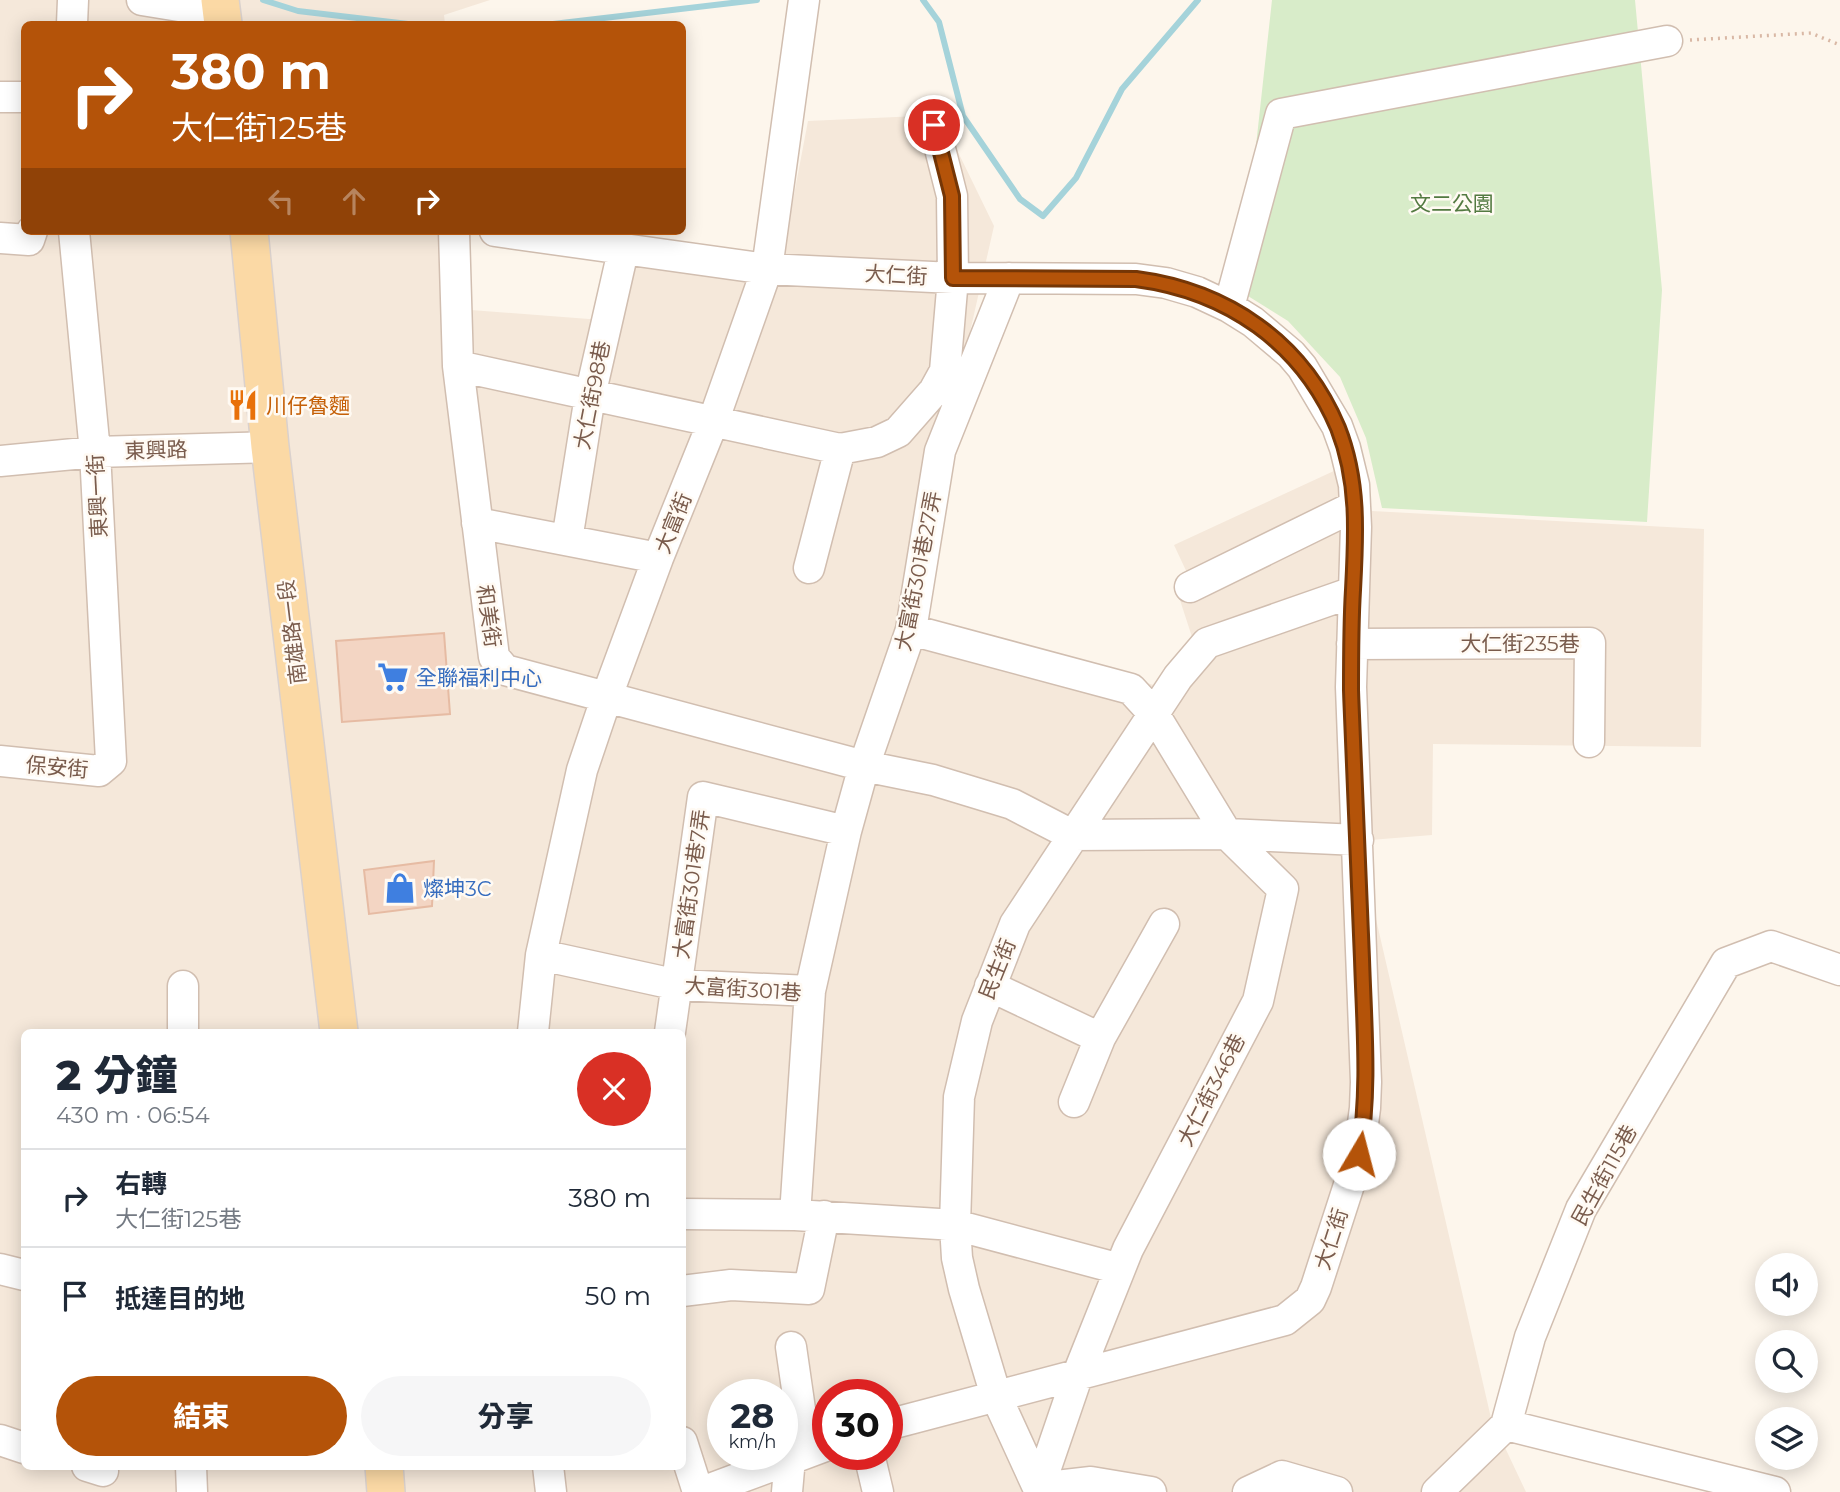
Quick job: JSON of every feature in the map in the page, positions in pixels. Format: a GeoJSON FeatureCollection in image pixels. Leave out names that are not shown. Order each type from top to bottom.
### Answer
{"type":"FeatureCollection","features":[{"type":"Feature","properties":{"kind":"main road","name":"南雄路一段"},"geometry":{"type":"LineString","coordinates":[[249,235],[270,447],[339,1029]]}},
{"type":"Feature","properties":{"kind":"main road"},"geometry":{"type":"LineString","coordinates":[[384,1470],[386,1492]]}},
{"type":"Feature","properties":{"kind":"street"},"geometry":{"type":"LineString","coordinates":[[72,21],[73,0]]}},
{"type":"Feature","properties":{"kind":"street"},"geometry":{"type":"LineString","coordinates":[[142,0],[222,12]]}},
{"type":"Feature","properties":{"kind":"street","name":"大富街"},"geometry":{"type":"LineString","coordinates":[[533,1029],[541,955],[582,770],[658,558],[713,422],[766,269],[804,6]]}},
{"type":"Feature","properties":{"kind":"street"},"geometry":{"type":"LineString","coordinates":[[1229,307],[1281,114],[1667,41]]}},
{"type":"Feature","properties":{"kind":"street"},"geometry":{"type":"LineString","coordinates":[[0,97],[21,97]]}},
{"type":"Feature","properties":{"kind":"street"},"geometry":{"type":"LineString","coordinates":[[458,366],[840,449],[877,442],[898,432],[934,391],[945,371],[953,278],[952,196],[934,125]]}},
{"type":"Feature","properties":{"kind":"street"},"geometry":{"type":"LineString","coordinates":[[0,238],[29,240],[31,235]]}},
{"type":"Feature","properties":{"kind":"street","name":"東興一街"},"geometry":{"type":"LineString","coordinates":[[74,235],[96,452],[111,761]]}},
{"type":"Feature","properties":{"kind":"street","name":"和美街"},"geometry":{"type":"LineString","coordinates":[[454,235],[458,366],[494,657],[505,670],[864,766],[933,780],[1013,804],[1072,835]]}},
{"type":"Feature","properties":{"kind":"street","name":"大仁街"},"geometry":{"type":"LineString","coordinates":[[521,235],[766,269],[953,278],[1136,279],[1197,292],[1229,307],[1291,354],[1302,367],[1337,426],[1351,468],[1356,549],[1351,687],[1366,1082],[1359,1154],[1310,1300],[1285,1320],[903,1421]]}},
{"type":"Feature","properties":{"kind":"street","name":"大仁街98巷"},"geometry":{"type":"LineString","coordinates":[[567,540],[590,396],[623,251]]}},
{"type":"Feature","properties":{"kind":"street","name":"大富街301巷27弄"},"geometry":{"type":"LineString","coordinates":[[810,990],[846,831],[864,766],[911,630],[940,451],[1009,278]]}},
{"type":"Feature","properties":{"kind":"street","name":"東興路"},"geometry":{"type":"LineString","coordinates":[[0,461],[96,452],[270,447]]}},
{"type":"Feature","properties":{"kind":"street"},"geometry":{"type":"LineString","coordinates":[[808,568],[840,449]]}},
{"type":"Feature","properties":{"kind":"street"},"geometry":{"type":"LineString","coordinates":[[1190,587],[1355,506]]}},
{"type":"Feature","properties":{"kind":"street"},"geometry":{"type":"LineString","coordinates":[[477,523],[658,558]]}},
{"type":"Feature","properties":{"kind":"street","name":"民生街"},"geometry":{"type":"LineString","coordinates":[[1039,1490],[996,1396],[957,1258],[955,1225],[959,1097],[977,1021],[1015,924],[1178,677],[1206,643],[1353,593]]}},
{"type":"Feature","properties":{"kind":"street","name":"大仁街346巷"},"geometry":{"type":"LineString","coordinates":[[911,630],[1131,689],[1154,714],[1227,834],[1283,889],[1258,1001],[1128,1249],[1078,1374],[1039,1490]]}},
{"type":"Feature","properties":{"kind":"street","name":"大仁街235巷"},"geometry":{"type":"LineString","coordinates":[[1352,644],[1590,643],[1588,742]]}},
{"type":"Feature","properties":{"kind":"street","name":"保安街"},"geometry":{"type":"LineString","coordinates":[[0,761],[99,771],[111,761]]}},
{"type":"Feature","properties":{"kind":"street","name":"大富街301巷7弄"},"geometry":{"type":"LineString","coordinates":[[671,1029],[703,797],[846,831]]}},
{"type":"Feature","properties":{"kind":"street"},"geometry":{"type":"LineString","coordinates":[[1072,835],[1227,834],[1358,841]]}},
{"type":"Feature","properties":{"kind":"street"},"geometry":{"type":"LineString","coordinates":[[1074,1101],[1100,1038],[1164,924]]}},
{"type":"Feature","properties":{"kind":"street","name":"民生街115巷"},"geometry":{"type":"LineString","coordinates":[[1506,1426],[1530,1337],[1581,1209],[1726,963],[1771,946],[1840,970]]}},
{"type":"Feature","properties":{"kind":"street","name":"大富街301巷"},"geometry":{"type":"LineString","coordinates":[[541,955],[678,985],[810,990],[809,1289],[731,1285],[686,1291]]}},
{"type":"Feature","properties":{"kind":"street"},"geometry":{"type":"LineString","coordinates":[[183,986],[183,1029]]}},
{"type":"Feature","properties":{"kind":"street"},"geometry":{"type":"LineString","coordinates":[[990,986],[1100,1038]]}},
{"type":"Feature","properties":{"kind":"street"},"geometry":{"type":"LineString","coordinates":[[686,1214],[809,1215],[955,1225],[1120,1269]]}},
{"type":"Feature","properties":{"kind":"street"},"geometry":{"type":"LineString","coordinates":[[0,1269],[21,1274]]}},
{"type":"Feature","properties":{"kind":"street"},"geometry":{"type":"LineString","coordinates":[[791,1347],[796,1379]]}},
{"type":"Feature","properties":{"kind":"street"},"geometry":{"type":"LineString","coordinates":[[798,1396],[805,1444],[798,1451]]}},
{"type":"Feature","properties":{"kind":"street"},"geometry":{"type":"LineString","coordinates":[[1437,1492],[1506,1426],[1741,1488],[1774,1492]]}},
{"type":"Feature","properties":{"kind":"street"},"geometry":{"type":"LineString","coordinates":[[0,1440],[21,1446]]}},
{"type":"Feature","properties":{"kind":"street"},"geometry":{"type":"LineString","coordinates":[[686,1453],[700,1492],[758,1470]]}},
{"type":"Feature","properties":{"kind":"street"},"geometry":{"type":"LineString","coordinates":[[191,1470],[192,1492]]}},
{"type":"Feature","properties":{"kind":"street"},"geometry":{"type":"LineString","coordinates":[[548,1470],[551,1492]]}},
{"type":"Feature","properties":{"kind":"street"},"geometry":{"type":"LineString","coordinates":[[787,1492],[789,1470]]}},
{"type":"Feature","properties":{"kind":"street"},"geometry":{"type":"LineString","coordinates":[[873,1470],[878,1492]]}},
{"type":"Feature","properties":{"kind":"street"},"geometry":{"type":"LineString","coordinates":[[1248,1492],[1282,1476],[1337,1492]]}},
{"type":"Feature","properties":{"kind":"street"},"geometry":{"type":"LineString","coordinates":[[1039,1490],[1091,1482],[1152,1492]]}},
{"type":"Feature","properties":{"kind":"path"},"geometry":{"type":"LineString","coordinates":[[1667,41],[1811,33],[1840,45]]}},
{"type":"Feature","properties":{"kind":"shaded area"},"geometry":{"type":"Polygon","coordinates":[[[0,0],[490,0],[444,15],[445,21],[21,21],[21,235],[464,235],[471,310],[602,320],[645,244],[782,258],[808,121],[940,115],[994,226],[905,619],[1154,685],[1192,637],[1179,597],[1189,577],[1174,545],[1362,458],[1372,511],[1704,529],[1701,747],[1433,744],[1432,835],[1358,841],[1491,1418],[1526,1492],[0,1492],[0,0]]]}},
{"type":"Feature","properties":{"kind":"green space","name":"文二公園"},"geometry":{"type":"Polygon","coordinates":[[[1272,0],[1635,0],[1662,290],[1647,522],[1382,508],[1366,438],[1340,377],[1288,321],[1240,291],[1272,0]]]}},
{"type":"Feature","properties":{"kind":"building","name":"全聯福利中心"},"geometry":{"type":"Polygon","coordinates":[[[444,633],[450,714],[342,722],[336,641],[444,633]]]}},
{"type":"Feature","properties":{"kind":"building","name":"燦坤3C"},"geometry":{"type":"Polygon","coordinates":[[[434,861],[432,906],[369,914],[364,870],[434,861]]]}},
{"type":"Feature","properties":{"kind":"waterway"},"geometry":{"type":"LineString","coordinates":[[263,0],[298,11],[383,21]]}},
{"type":"Feature","properties":{"kind":"waterway"},"geometry":{"type":"LineString","coordinates":[[578,21],[757,0]]}},
{"type":"Feature","properties":{"kind":"waterway"},"geometry":{"type":"LineString","coordinates":[[923,0],[939,22],[963,116],[1020,199],[1043,216],[1076,178],[1122,89],[1198,0]]}},
{"type":"Feature","properties":{"kind":"place","name":"川仔魯麵"},"geometry":{"type":"Point","coordinates":[243,405]}},
{"type":"Feature","properties":{"kind":"place","name":"全聯福利中心"},"geometry":{"type":"Point","coordinates":[393,677]}},
{"type":"Feature","properties":{"kind":"place","name":"燦坤3C"},"geometry":{"type":"Point","coordinates":[400,888]}},
{"type":"Feature","properties":{"kind":"route"},"geometry":{"type":"LineString","coordinates":[[934,125],[952,196],[953,278],[1136,279],[1166,283],[1197,292],[1253,322],[1291,354],[1302,367],[1337,426],[1351,468],[1356,527],[1351,687],[1366,1082],[1359,1154]]}}]}
